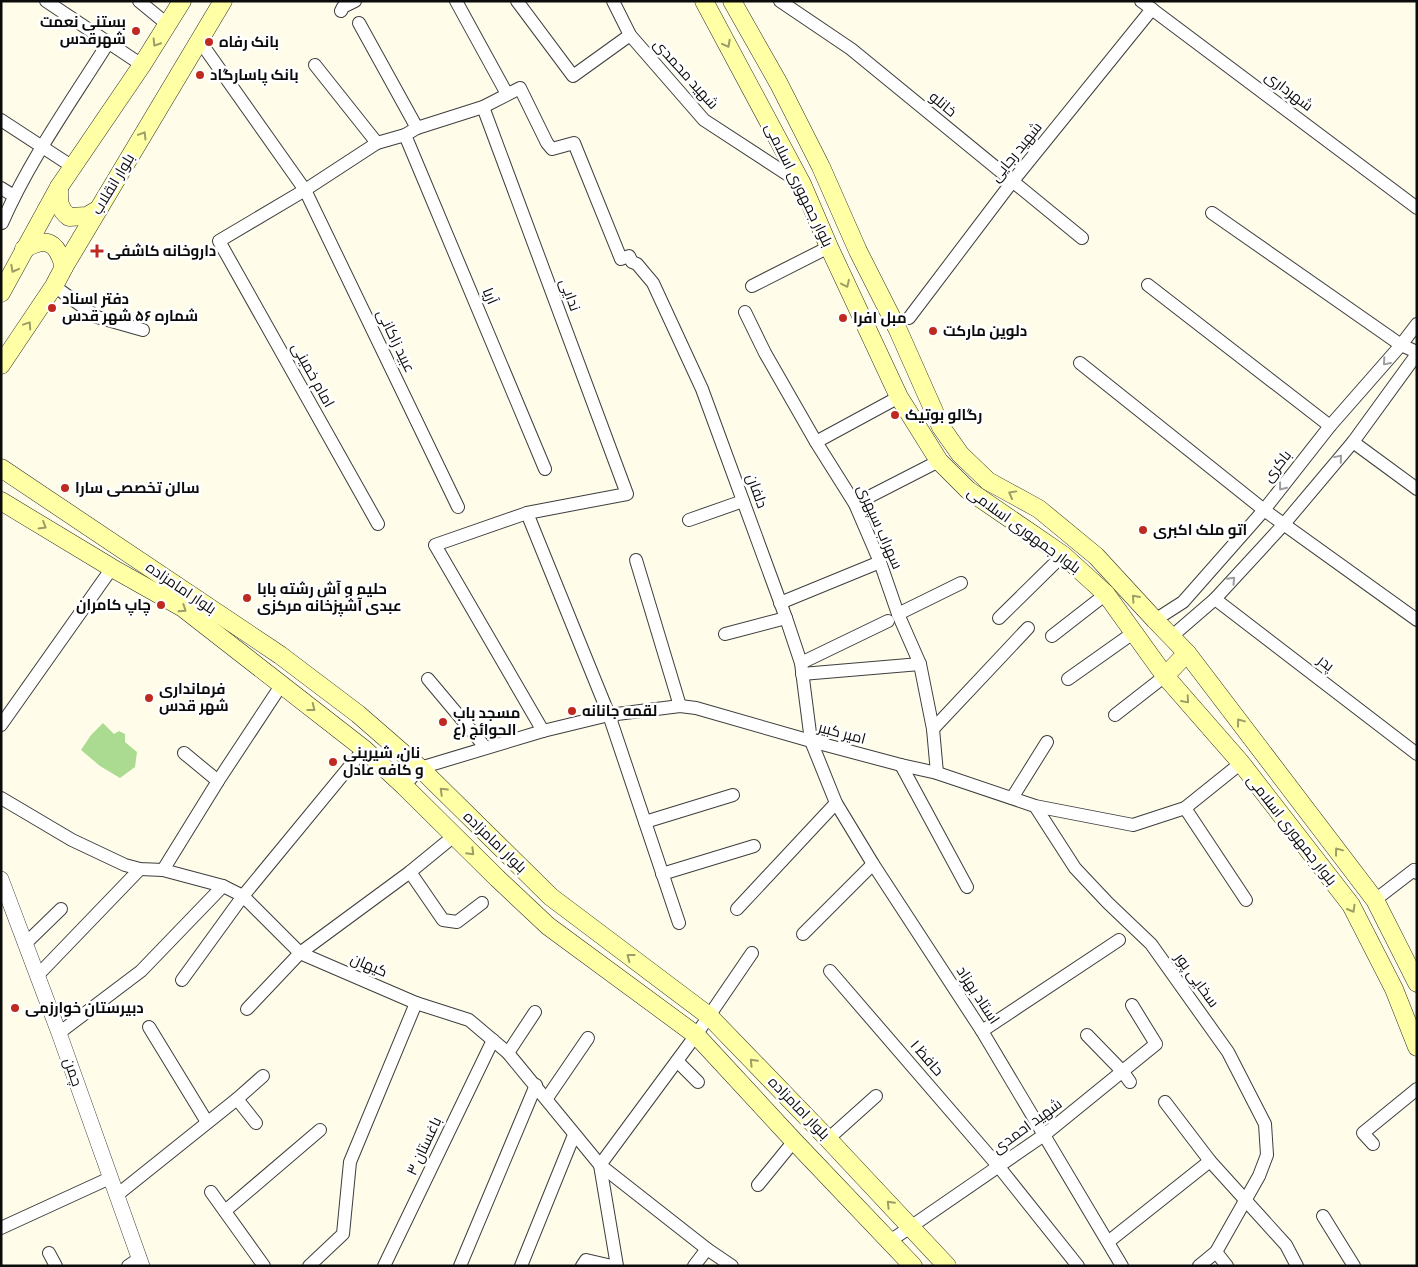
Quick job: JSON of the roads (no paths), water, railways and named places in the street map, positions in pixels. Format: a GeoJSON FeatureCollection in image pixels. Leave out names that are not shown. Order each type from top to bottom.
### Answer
{"type":"FeatureCollection","features":[{"type":"Feature","properties":{"kind":"main road"},"geometry":{"type":"LineString","coordinates":[[1,293],[59,187],[182,1]]}},
{"type":"Feature","properties":{"kind":"main road","name":"بلوار انقلاب"},"geometry":{"type":"LineString","coordinates":[[1,365],[54,286],[64,266],[223,1]]}},
{"type":"Feature","properties":{"kind":"main road","name":"بلوار جمهوری اسلامی"},"geometry":{"type":"LineString","coordinates":[[704,1],[802,184],[836,263],[899,397],[939,461],[968,490],[1063,555],[1106,594],[1164,676],[1241,764],[1351,905],[1394,990],[1417,1047]]}},
{"type":"Feature","properties":{"kind":"main road","name":"بلوار جمهوری اسلامی"},"geometry":{"type":"LineString","coordinates":[[732,1],[779,84],[821,167],[858,251],[898,330],[941,427],[960,454],[988,481],[1039,509],[1096,556],[1187,653],[1376,900],[1417,983]]}},
{"type":"Feature","properties":{"kind":"main road"},"geometry":{"type":"LineString","coordinates":[[59,187],[59,204],[64,213],[69,217],[87,216],[99,209]]}},
{"type":"Feature","properties":{"kind":"main road"},"geometry":{"type":"LineString","coordinates":[[24,249],[37,242],[47,242],[55,247],[61,255],[64,266]]}},
{"type":"Feature","properties":{"kind":"main road"},"geometry":{"type":"LineString","coordinates":[[836,263],[858,251]]}},
{"type":"Feature","properties":{"kind":"main road","name":"بلوار امامزاده"},"geometry":{"type":"LineString","coordinates":[[1,468],[280,655],[358,714],[420,768],[551,897],[709,1016],[911,1226],[947,1266]]}},
{"type":"Feature","properties":{"kind":"main road","name":"بلوار امامزاده"},"geometry":{"type":"LineString","coordinates":[[1,501],[112,568],[183,608],[364,749],[548,926],[696,1035],[913,1266]]}},
{"type":"Feature","properties":{"kind":"main road"},"geometry":{"type":"LineString","coordinates":[[1164,676],[1187,653]]}},
{"type":"Feature","properties":{"kind":"street"},"geometry":{"type":"LineString","coordinates":[[46,1],[142,64]]}},
{"type":"Feature","properties":{"kind":"street"},"geometry":{"type":"LineString","coordinates":[[139,1],[167,24]]}},
{"type":"Feature","properties":{"kind":"street"},"geometry":{"type":"LineString","coordinates":[[341,11],[354,1]]}},
{"type":"Feature","properties":{"kind":"street"},"geometry":{"type":"LineString","coordinates":[[305,190],[377,143],[483,107],[508,94],[456,1]]}},
{"type":"Feature","properties":{"kind":"street"},"geometry":{"type":"LineString","coordinates":[[517,1],[573,76],[630,35]]}},
{"type":"Feature","properties":{"kind":"street","name":"شهید محمدی"},"geometry":{"type":"LineString","coordinates":[[614,1],[630,35],[704,120],[802,184]]}},
{"type":"Feature","properties":{"kind":"street","name":"خانلو"},"geometry":{"type":"LineString","coordinates":[[780,1],[851,49],[1082,238]]}},
{"type":"Feature","properties":{"kind":"street","name":"شهرداری"},"geometry":{"type":"LineString","coordinates":[[1141,1],[1417,208]]}},
{"type":"Feature","properties":{"kind":"street","name":"شهید رجایی"},"geometry":{"type":"LineString","coordinates":[[909,318],[1012,182],[1152,9]]}},
{"type":"Feature","properties":{"kind":"street"},"geometry":{"type":"LineString","coordinates":[[360,23],[417,128]]}},
{"type":"Feature","properties":{"kind":"street","name":"عبید زاکانی"},"geometry":{"type":"LineString","coordinates":[[199,40],[305,190],[458,507]]}},
{"type":"Feature","properties":{"kind":"street"},"geometry":{"type":"LineString","coordinates":[[2,223],[14,196],[42,147],[108,43]]}},
{"type":"Feature","properties":{"kind":"street"},"geometry":{"type":"LineString","coordinates":[[315,65],[377,143]]}},
{"type":"Feature","properties":{"kind":"street","name":"دلفان"},"geometry":{"type":"LineString","coordinates":[[508,94],[520,88],[547,143],[552,149],[574,143],[622,260],[629,256],[632,262],[638,264],[654,283],[702,389],[786,618],[801,668],[811,741]]}},
{"type":"Feature","properties":{"kind":"street","name":"ندایی"},"geometry":{"type":"LineString","coordinates":[[483,107],[627,494],[527,513]]}},
{"type":"Feature","properties":{"kind":"street"},"geometry":{"type":"LineString","coordinates":[[1,120],[73,167]]}},
{"type":"Feature","properties":{"kind":"street","name":"آریا"},"geometry":{"type":"LineString","coordinates":[[405,135],[545,469]]}},
{"type":"Feature","properties":{"kind":"street"},"geometry":{"type":"LineString","coordinates":[[1,188],[14,196]]}},
{"type":"Feature","properties":{"kind":"street","name":"امام خمینی"},"geometry":{"type":"LineString","coordinates":[[305,190],[219,241],[378,524]]}},
{"type":"Feature","properties":{"kind":"street"},"geometry":{"type":"LineString","coordinates":[[1171,637],[1215,599],[1284,524],[1353,442],[1417,353],[1401,345],[1212,213]]}},
{"type":"Feature","properties":{"kind":"street"},"geometry":{"type":"LineString","coordinates":[[752,286],[829,247]]}},
{"type":"Feature","properties":{"kind":"street"},"geometry":{"type":"LineString","coordinates":[[1148,285],[1330,426]]}},
{"type":"Feature","properties":{"kind":"street"},"geometry":{"type":"LineString","coordinates":[[54,286],[97,318],[143,330]]}},
{"type":"Feature","properties":{"kind":"street","name":"سهراب سپهری"},"geometry":{"type":"LineString","coordinates":[[745,312],[765,353],[816,442],[855,504],[880,562],[893,617],[920,664],[933,729],[936,772]]}},
{"type":"Feature","properties":{"kind":"street","name":"باکری"},"geometry":{"type":"LineString","coordinates":[[1155,620],[1182,602],[1264,510],[1330,426],[1417,324]]}},
{"type":"Feature","properties":{"kind":"street"},"geometry":{"type":"LineString","coordinates":[[1080,363],[1264,510],[1417,620]]}},
{"type":"Feature","properties":{"kind":"street"},"geometry":{"type":"LineString","coordinates":[[816,442],[899,397]]}},
{"type":"Feature","properties":{"kind":"street"},"geometry":{"type":"LineString","coordinates":[[1353,442],[1417,489]]}},
{"type":"Feature","properties":{"kind":"street"},"geometry":{"type":"LineString","coordinates":[[855,504],[939,461]]}},
{"type":"Feature","properties":{"kind":"street"},"geometry":{"type":"LineString","coordinates":[[689,520],[743,501]]}},
{"type":"Feature","properties":{"kind":"street"},"geometry":{"type":"LineString","coordinates":[[543,731],[435,545],[527,513],[609,715],[679,923]]}},
{"type":"Feature","properties":{"kind":"street"},"geometry":{"type":"LineString","coordinates":[[999,618],[1063,555]]}},
{"type":"Feature","properties":{"kind":"street"},"geometry":{"type":"LineString","coordinates":[[636,560],[680,706]]}},
{"type":"Feature","properties":{"kind":"street"},"geometry":{"type":"LineString","coordinates":[[780,603],[880,562]]}},
{"type":"Feature","properties":{"kind":"street"},"geometry":{"type":"LineString","coordinates":[[1,725],[112,568]]}},
{"type":"Feature","properties":{"kind":"street"},"geometry":{"type":"LineString","coordinates":[[801,668],[893,617],[961,583]]}},
{"type":"Feature","properties":{"kind":"street"},"geometry":{"type":"LineString","coordinates":[[1052,636],[1106,594]]}},
{"type":"Feature","properties":{"kind":"street","name":"پدر"},"geometry":{"type":"LineString","coordinates":[[1215,599],[1417,754]]}},
{"type":"Feature","properties":{"kind":"street"},"geometry":{"type":"LineString","coordinates":[[1182,602],[1184,614],[1196,616]]}},
{"type":"Feature","properties":{"kind":"street"},"geometry":{"type":"LineString","coordinates":[[724,634],[786,618]]}},
{"type":"Feature","properties":{"kind":"street"},"geometry":{"type":"LineString","coordinates":[[933,729],[1028,628]]}},
{"type":"Feature","properties":{"kind":"street"},"geometry":{"type":"LineString","coordinates":[[1068,679],[1132,633]]}},
{"type":"Feature","properties":{"kind":"street"},"geometry":{"type":"LineString","coordinates":[[801,668],[920,664]]}},
{"type":"Feature","properties":{"kind":"street"},"geometry":{"type":"LineString","coordinates":[[1115,714],[1164,676]]}},
{"type":"Feature","properties":{"kind":"street"},"geometry":{"type":"LineString","coordinates":[[428,679],[485,747]]}},
{"type":"Feature","properties":{"kind":"street"},"geometry":{"type":"LineString","coordinates":[[164,870],[218,781],[282,684]]}},
{"type":"Feature","properties":{"kind":"street","name":"امیر کبیر"},"geometry":{"type":"LineString","coordinates":[[420,768],[485,747],[609,715],[680,706],[696,708],[811,741],[901,765],[936,772],[1035,806],[1132,825],[1185,808],[1241,764]]}},
{"type":"Feature","properties":{"kind":"street","name":"استاد بهزاد"},"geometry":{"type":"LineString","coordinates":[[811,741],[836,803],[873,864],[982,1031],[1122,1266]]}},
{"type":"Feature","properties":{"kind":"street"},"geometry":{"type":"LineString","coordinates":[[1012,798],[1047,742]]}},
{"type":"Feature","properties":{"kind":"street"},"geometry":{"type":"LineString","coordinates":[[182,980],[243,896],[364,749]]}},
{"type":"Feature","properties":{"kind":"street"},"geometry":{"type":"LineString","coordinates":[[184,753],[218,781]]}},
{"type":"Feature","properties":{"kind":"street"},"geometry":{"type":"LineString","coordinates":[[901,765],[967,887]]}},
{"type":"Feature","properties":{"kind":"street"},"geometry":{"type":"LineString","coordinates":[[404,786],[420,768]]}},
{"type":"Feature","properties":{"kind":"street"},"geometry":{"type":"LineString","coordinates":[[645,822],[733,795]]}},
{"type":"Feature","properties":{"kind":"street","name":"کیهان"},"geometry":{"type":"LineString","coordinates":[[1,798],[72,840],[125,865],[140,869],[164,870],[223,886],[243,896],[300,953],[416,1003],[469,1020],[508,1053],[547,1098],[574,1135],[600,1165],[707,1249],[732,1266]]}},
{"type":"Feature","properties":{"kind":"street"},"geometry":{"type":"LineString","coordinates":[[737,909],[836,803]]}},
{"type":"Feature","properties":{"kind":"street","name":"سخایی پور"},"geometry":{"type":"LineString","coordinates":[[1035,806],[1075,868],[1150,944],[1228,1052],[1264,1124],[1267,1155],[1259,1176],[1216,1252]]}},
{"type":"Feature","properties":{"kind":"street"},"geometry":{"type":"LineString","coordinates":[[1185,808],[1246,900]]}},
{"type":"Feature","properties":{"kind":"street"},"geometry":{"type":"LineString","coordinates":[[247,1009],[300,953],[410,872],[454,836]]}},
{"type":"Feature","properties":{"kind":"street"},"geometry":{"type":"LineString","coordinates":[[662,874],[754,846]]}},
{"type":"Feature","properties":{"kind":"street"},"geometry":{"type":"LineString","coordinates":[[803,934],[873,864]]}},
{"type":"Feature","properties":{"kind":"street"},"geometry":{"type":"LineString","coordinates":[[37,976],[140,869]]}},
{"type":"Feature","properties":{"kind":"street"},"geometry":{"type":"LineString","coordinates":[[1376,900],[1414,870],[1417,873]]}},
{"type":"Feature","properties":{"kind":"street"},"geometry":{"type":"LineString","coordinates":[[410,872],[443,920],[457,922],[482,903]]}},
{"type":"Feature","properties":{"kind":"street","name":"چمن"},"geometry":{"type":"LineString","coordinates":[[1,879],[117,1195],[137,1263]]}},
{"type":"Feature","properties":{"kind":"street"},"geometry":{"type":"LineString","coordinates":[[59,1033],[141,971],[223,886]]}},
{"type":"Feature","properties":{"kind":"street"},"geometry":{"type":"LineString","coordinates":[[26,943],[62,910]]}},
{"type":"Feature","properties":{"kind":"street"},"geometry":{"type":"LineString","coordinates":[[982,1031],[1119,940]]}},
{"type":"Feature","properties":{"kind":"street"},"geometry":{"type":"LineString","coordinates":[[617,1266],[600,1165],[696,1035],[752,953]]}},
{"type":"Feature","properties":{"kind":"street","name":"حافظ ۱"},"geometry":{"type":"LineString","coordinates":[[830,971],[999,1166],[1078,1266]]}},
{"type":"Feature","properties":{"kind":"street"},"geometry":{"type":"LineString","coordinates":[[316,1263],[343,1234],[350,1162],[416,1003]]}},
{"type":"Feature","properties":{"kind":"street","name":"شهید احمدی"},"geometry":{"type":"LineString","coordinates":[[890,1241],[1126,1077],[1156,1044],[1132,1005]]}},
{"type":"Feature","properties":{"kind":"street"},"geometry":{"type":"LineString","coordinates":[[508,1053],[535,1012]]}},
{"type":"Feature","properties":{"kind":"street"},"geometry":{"type":"LineString","coordinates":[[149,1027],[207,1122]]}},
{"type":"Feature","properties":{"kind":"street"},"geometry":{"type":"LineString","coordinates":[[1087,1035],[1126,1077]]}},
{"type":"Feature","properties":{"kind":"street"},"geometry":{"type":"LineString","coordinates":[[547,1098],[588,1038]]}},
{"type":"Feature","properties":{"kind":"street","name":"باغستان ۳"},"geometry":{"type":"LineString","coordinates":[[384,1266],[492,1040]]}},
{"type":"Feature","properties":{"kind":"street"},"geometry":{"type":"LineString","coordinates":[[677,1061],[698,1082]]}},
{"type":"Feature","properties":{"kind":"street"},"geometry":{"type":"LineString","coordinates":[[117,1195],[237,1099],[262,1076]]}},
{"type":"Feature","properties":{"kind":"street"},"geometry":{"type":"LineString","coordinates":[[460,1266],[536,1085]]}},
{"type":"Feature","properties":{"kind":"street"},"geometry":{"type":"LineString","coordinates":[[1373,1144],[1363,1133],[1417,1089]]}},
{"type":"Feature","properties":{"kind":"street"},"geometry":{"type":"LineString","coordinates":[[828,1139],[876,1096]]}},
{"type":"Feature","properties":{"kind":"street"},"geometry":{"type":"LineString","coordinates":[[237,1099],[256,1123]]}},
{"type":"Feature","properties":{"kind":"street"},"geometry":{"type":"LineString","coordinates":[[1165,1102],[1210,1161],[1286,1245],[1297,1266]]}},
{"type":"Feature","properties":{"kind":"street"},"geometry":{"type":"LineString","coordinates":[[225,1211],[320,1130]]}},
{"type":"Feature","properties":{"kind":"street"},"geometry":{"type":"LineString","coordinates":[[521,1266],[574,1135]]}},
{"type":"Feature","properties":{"kind":"street"},"geometry":{"type":"LineString","coordinates":[[758,1185],[794,1141]]}},
{"type":"Feature","properties":{"kind":"street"},"geometry":{"type":"LineString","coordinates":[[1108,1242],[1210,1161]]}},
{"type":"Feature","properties":{"kind":"street"},"geometry":{"type":"LineString","coordinates":[[1,1228],[110,1178]]}},
{"type":"Feature","properties":{"kind":"street"},"geometry":{"type":"LineString","coordinates":[[211,1192],[264,1266]]}},
{"type":"Feature","properties":{"kind":"street"},"geometry":{"type":"LineString","coordinates":[[1323,1216],[1354,1266]]}},
{"type":"Feature","properties":{"kind":"street"},"geometry":{"type":"LineString","coordinates":[[694,1266],[707,1249]]}},
{"type":"Feature","properties":{"kind":"street"},"geometry":{"type":"LineString","coordinates":[[1199,1266],[1216,1252],[1227,1266]]}},
{"type":"Feature","properties":{"kind":"street"},"geometry":{"type":"LineString","coordinates":[[49,1253],[56,1266]]}},
{"type":"Feature","properties":{"kind":"street"},"geometry":{"type":"LineString","coordinates":[[582,1266],[586,1260],[612,1266]]}},
{"type":"Feature","properties":{"kind":"place","name":"بستنی نعمت شهرقدس"},"geometry":{"type":"Point","coordinates":[136,31]}},
{"type":"Feature","properties":{"kind":"place","name":"بانک رفاه"},"geometry":{"type":"Point","coordinates":[209,42]}},
{"type":"Feature","properties":{"kind":"place","name":"بانک پاسارگاد"},"geometry":{"type":"Point","coordinates":[200,75]}},
{"type":"Feature","properties":{"kind":"place","name":"داروخانه کاشفی"},"geometry":{"type":"Point","coordinates":[97,251]}},
{"type":"Feature","properties":{"kind":"place","name":"دفتر اسناد شماره ۵۶ شهر قدس"},"geometry":{"type":"Point","coordinates":[52,308]}},
{"type":"Feature","properties":{"kind":"place","name":"مبل افرا"},"geometry":{"type":"Point","coordinates":[843,318]}},
{"type":"Feature","properties":{"kind":"place","name":"دلوین مارکت"},"geometry":{"type":"Point","coordinates":[933,331]}},
{"type":"Feature","properties":{"kind":"place","name":"رگالو بوتیک"},"geometry":{"type":"Point","coordinates":[895,415]}},
{"type":"Feature","properties":{"kind":"place","name":"سالن تخصصی سارا"},"geometry":{"type":"Point","coordinates":[65,488]}},
{"type":"Feature","properties":{"kind":"place","name":"اتو ملک اکبری"},"geometry":{"type":"Point","coordinates":[1143,530]}},
{"type":"Feature","properties":{"kind":"place","name":"حلیم و آش رشته بابا عبدی آشپزخانه مرکزی"},"geometry":{"type":"Point","coordinates":[247,598]}},
{"type":"Feature","properties":{"kind":"place","name":"چاپ کامران"},"geometry":{"type":"Point","coordinates":[161,605]}},
{"type":"Feature","properties":{"kind":"place","name":"فرمانداری شهر قدس"},"geometry":{"type":"Point","coordinates":[149,698]}},
{"type":"Feature","properties":{"kind":"place","name":"لقمه جانانه"},"geometry":{"type":"Point","coordinates":[572,711]}},
{"type":"Feature","properties":{"kind":"place","name":"مسجد باب الحوائج (ع"},"geometry":{"type":"Point","coordinates":[443,722]}},
{"type":"Feature","properties":{"kind":"place","name":"نان، شیرینی و کافه عادل"},"geometry":{"type":"Point","coordinates":[333,762]}},
{"type":"Feature","properties":{"kind":"place","name":"دبیرستان خوارزمی"},"geometry":{"type":"Point","coordinates":[15,1008]}}]}
